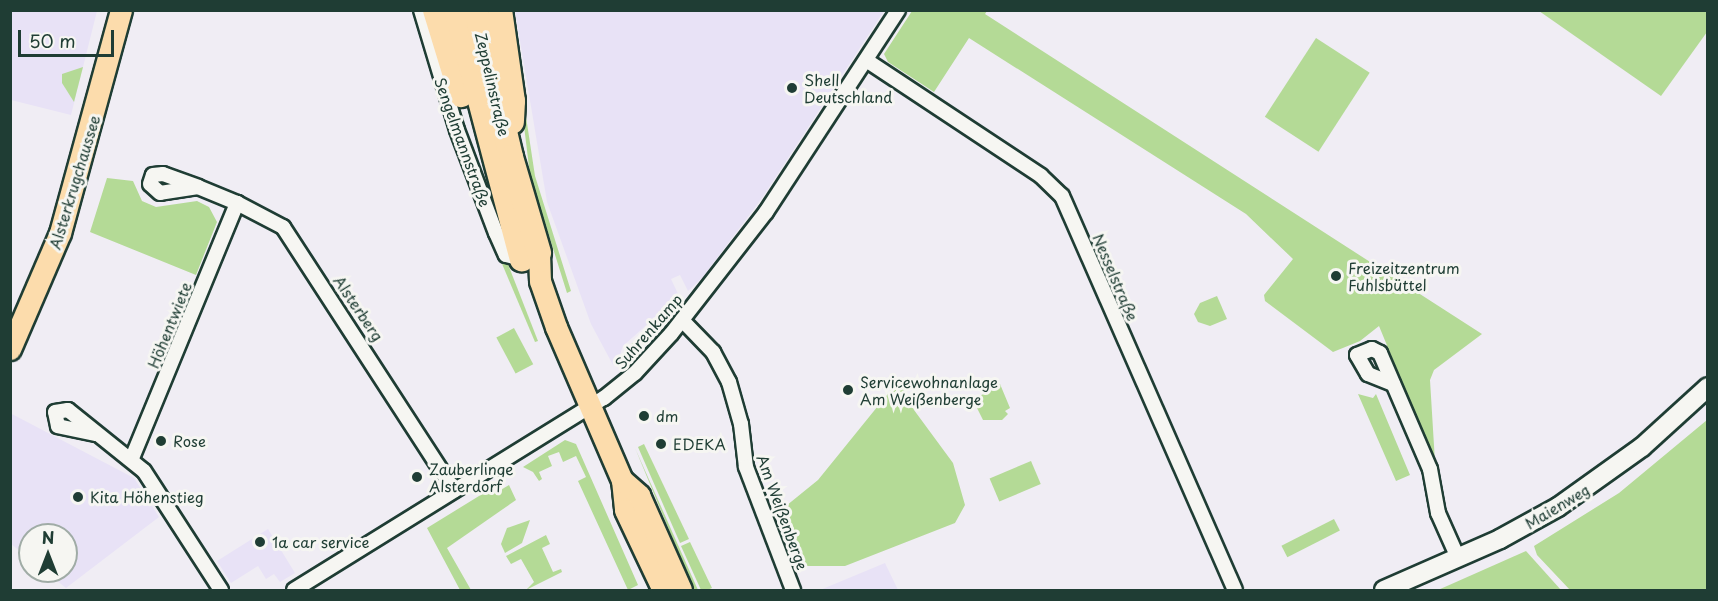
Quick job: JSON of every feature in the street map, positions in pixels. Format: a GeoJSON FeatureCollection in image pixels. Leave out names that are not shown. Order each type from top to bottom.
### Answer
{"type":"FeatureCollection","features":[{"type":"Feature","properties":{"kind":"highway"},"geometry":{"type":"LineString","coordinates":[[435,10],[466,111],[489,144]]}},
{"type":"Feature","properties":{"kind":"highway","name":"Zeppelinstraße"},"geometry":{"type":"LineString","coordinates":[[456,10],[489,144]]}},
{"type":"Feature","properties":{"kind":"highway","name":"Zeppelinstraße"},"geometry":{"type":"LineString","coordinates":[[476,10],[511,157]]}},
{"type":"Feature","properties":{"kind":"highway"},"geometry":{"type":"LineString","coordinates":[[500,10],[513,101],[511,157]]}},
{"type":"Feature","properties":{"kind":"highway","name":"Sengelmannstraße"},"geometry":{"type":"LineString","coordinates":[[489,144],[531,256]]}},
{"type":"Feature","properties":{"kind":"highway","name":"Sengelmannstraße"},"geometry":{"type":"LineString","coordinates":[[511,157],[531,256]]}},
{"type":"Feature","properties":{"kind":"main road","name":"Alsterkrugchaussee"},"geometry":{"type":"LineString","coordinates":[[10,349],[60,232],[121,10]]}},
{"type":"Feature","properties":{"kind":"main road","name":"Sengelmannstraße"},"geometry":{"type":"LineString","coordinates":[[531,256],[590,407],[622,480],[623,503],[666,590]]}},
{"type":"Feature","properties":{"kind":"street","name":"Sengelmannstraße"},"geometry":{"type":"LineString","coordinates":[[421,10],[457,130],[506,255],[531,256]]}},
{"type":"Feature","properties":{"kind":"street","name":"Suhrenkamp"},"geometry":{"type":"LineString","coordinates":[[294,591],[590,407],[627,381],[682,320],[766,212],[898,10]]}},
{"type":"Feature","properties":{"kind":"street","name":"Nesselstraße"},"geometry":{"type":"LineString","coordinates":[[866,60],[1041,176],[1062,196],[1235,591]]}},
{"type":"Feature","properties":{"kind":"street","name":"Alsterberg"},"geometry":{"type":"LineString","coordinates":[[198,187],[237,203],[283,227],[454,490]]}},
{"type":"Feature","properties":{"kind":"street","name":"Höhentwiete"},"geometry":{"type":"LineString","coordinates":[[132,458],[237,203]]}},
{"type":"Feature","properties":{"kind":"street","name":"Am Weißenberge"},"geometry":{"type":"LineString","coordinates":[[682,320],[713,352],[729,382],[741,424],[746,467],[793,591]]}},
{"type":"Feature","properties":{"kind":"street"},"geometry":{"type":"LineString","coordinates":[[1393,384],[1433,478],[1438,513],[1458,558]]}},
{"type":"Feature","properties":{"kind":"street","name":"Maienweg"},"geometry":{"type":"LineString","coordinates":[[1384,591],[1520,529],[1606,475],[1707,387]]}},
{"type":"Feature","properties":{"kind":"street"},"geometry":{"type":"LineString","coordinates":[[95,434],[132,458],[180,521],[221,591]]}},
{"type":"Feature","properties":{"kind":"shaded area"},"geometry":{"type":"Polygon","coordinates":[[[515,10],[884,11],[762,198],[702,278],[688,291],[680,275],[671,279],[679,296],[623,346],[617,364],[613,365],[591,324],[547,202],[515,10]]]}},
{"type":"Feature","properties":{"kind":"shaded area"},"geometry":{"type":"Polygon","coordinates":[[[11,11],[97,11],[71,115],[11,100],[11,11]]]}},
{"type":"Feature","properties":{"kind":"shaded area","name":"Kita Höhenstieg"},"geometry":{"type":"Polygon","coordinates":[[[10,413],[134,478],[159,517],[78,579],[78,523],[18,523],[18,550],[11,544],[10,413]]]}},
{"type":"Feature","properties":{"kind":"shaded area"},"geometry":{"type":"Polygon","coordinates":[[[268,529],[295,573],[280,582],[274,574],[266,579],[258,566],[231,583],[217,561],[268,529]]]}},
{"type":"Feature","properties":{"kind":"shaded area"},"geometry":{"type":"Polygon","coordinates":[[[885,563],[898,590],[820,590],[885,563]]]}},
{"type":"Feature","properties":{"kind":"shaded area","name":"Kita Höhenstieg"},"geometry":{"type":"Polygon","coordinates":[[[60,583],[73,583],[66,588],[60,583]]]}},
{"type":"Feature","properties":{"kind":"green space"},"geometry":{"type":"Polygon","coordinates":[[[510,11],[535,176],[571,291],[567,293],[530,175],[510,11]]]}},
{"type":"Feature","properties":{"kind":"green space"},"geometry":{"type":"Polygon","coordinates":[[[912,11],[987,11],[985,14],[1482,334],[1434,370],[1430,380],[1435,462],[1379,326],[1360,341],[1333,352],[1265,301],[1264,295],[1293,259],[1246,214],[969,38],[934,92],[888,62],[884,54],[912,11]]]}},
{"type":"Feature","properties":{"kind":"green space"},"geometry":{"type":"Polygon","coordinates":[[[1539,11],[1707,11],[1707,32],[1661,96],[1539,11]]]}},
{"type":"Feature","properties":{"kind":"green space"},"geometry":{"type":"Polygon","coordinates":[[[1316,38],[1370,73],[1318,152],[1265,117],[1316,38]]]}},
{"type":"Feature","properties":{"kind":"green space"},"geometry":{"type":"Polygon","coordinates":[[[83,67],[74,102],[62,83],[62,74],[83,67]]]}},
{"type":"Feature","properties":{"kind":"green space"},"geometry":{"type":"Polygon","coordinates":[[[107,178],[133,181],[142,201],[156,207],[197,201],[209,207],[217,222],[196,275],[90,232],[107,178]]]}},
{"type":"Feature","properties":{"kind":"green space"},"geometry":{"type":"Polygon","coordinates":[[[500,259],[506,259],[538,341],[535,342],[500,259]]]}},
{"type":"Feature","properties":{"kind":"green space"},"geometry":{"type":"Polygon","coordinates":[[[1217,296],[1227,319],[1210,326],[1198,322],[1194,314],[1200,303],[1217,296]]]}},
{"type":"Feature","properties":{"kind":"green space"},"geometry":{"type":"Polygon","coordinates":[[[681,301],[683,305],[622,367],[628,347],[681,301]]]}},
{"type":"Feature","properties":{"kind":"green space"},"geometry":{"type":"Polygon","coordinates":[[[514,328],[533,364],[516,374],[496,337],[514,328]]]}},
{"type":"Feature","properties":{"kind":"green space"},"geometry":{"type":"Polygon","coordinates":[[[899,380],[914,410],[953,463],[965,505],[955,523],[845,566],[802,566],[781,510],[818,480],[899,380]]]}},
{"type":"Feature","properties":{"kind":"green space"},"geometry":{"type":"Polygon","coordinates":[[[1000,384],[1010,408],[1005,411],[1008,414],[1002,420],[983,420],[975,404],[978,397],[1000,384]]]}},
{"type":"Feature","properties":{"kind":"green space"},"geometry":{"type":"Polygon","coordinates":[[[1358,394],[1373,398],[1376,394],[1410,475],[1396,481],[1358,394]]]}},
{"type":"Feature","properties":{"kind":"green space"},"geometry":{"type":"Polygon","coordinates":[[[1707,420],[1707,590],[1570,590],[1537,555],[1534,546],[1619,493],[1707,420]]]}},
{"type":"Feature","properties":{"kind":"green space"},"geometry":{"type":"Polygon","coordinates":[[[565,440],[576,444],[638,585],[628,590],[578,481],[586,477],[576,456],[563,462],[559,452],[548,456],[552,466],[539,472],[542,479],[539,481],[533,472],[523,467],[565,440]]]}},
{"type":"Feature","properties":{"kind":"green space"},"geometry":{"type":"Polygon","coordinates":[[[644,444],[689,539],[680,543],[638,447],[644,444]]]}},
{"type":"Feature","properties":{"kind":"green space"},"geometry":{"type":"Polygon","coordinates":[[[635,448],[698,590],[694,590],[635,448]]]}},
{"type":"Feature","properties":{"kind":"green space"},"geometry":{"type":"Polygon","coordinates":[[[1031,461],[1041,484],[999,502],[990,479],[1031,461]]]}},
{"type":"Feature","properties":{"kind":"green space"},"geometry":{"type":"Polygon","coordinates":[[[509,485],[516,500],[447,548],[471,590],[460,590],[427,528],[492,488],[499,491],[509,485]]]}},
{"type":"Feature","properties":{"kind":"green space"},"geometry":{"type":"Polygon","coordinates":[[[1334,519],[1340,531],[1287,557],[1281,546],[1334,519]]]}},
{"type":"Feature","properties":{"kind":"green space"},"geometry":{"type":"Polygon","coordinates":[[[530,520],[522,543],[505,553],[501,544],[507,528],[530,520]]]}},
{"type":"Feature","properties":{"kind":"green space"},"geometry":{"type":"Polygon","coordinates":[[[546,535],[550,544],[542,548],[553,572],[561,569],[562,572],[526,590],[534,582],[521,559],[511,564],[506,556],[546,535]]]}},
{"type":"Feature","properties":{"kind":"green space"},"geometry":{"type":"Polygon","coordinates":[[[690,542],[712,588],[701,590],[681,546],[690,542]]]}},
{"type":"Feature","properties":{"kind":"green space"},"geometry":{"type":"Polygon","coordinates":[[[1526,551],[1561,590],[1438,590],[1526,551]]]}},
{"type":"Feature","properties":{"kind":"place","name":"Shell Deutschland"},"geometry":{"type":"Point","coordinates":[792,88]}},
{"type":"Feature","properties":{"kind":"place","name":"Freizeitzentrum Fuhlsbüttel"},"geometry":{"type":"Point","coordinates":[1336,276]}},
{"type":"Feature","properties":{"kind":"place","name":"Servicewohnanlage Am Weißenberge"},"geometry":{"type":"Point","coordinates":[848,390]}},
{"type":"Feature","properties":{"kind":"place","name":"dm"},"geometry":{"type":"Point","coordinates":[644,416]}},
{"type":"Feature","properties":{"kind":"place","name":"Rose"},"geometry":{"type":"Point","coordinates":[161,441]}},
{"type":"Feature","properties":{"kind":"place","name":"EDEKA"},"geometry":{"type":"Point","coordinates":[661,444]}},
{"type":"Feature","properties":{"kind":"place","name":"Zauberlinge Alsterdorf"},"geometry":{"type":"Point","coordinates":[417,477]}},
{"type":"Feature","properties":{"kind":"place","name":"Kita Höhenstieg"},"geometry":{"type":"Point","coordinates":[78,497]}},
{"type":"Feature","properties":{"kind":"place","name":"1a car service"},"geometry":{"type":"Point","coordinates":[260,542]}}]}
